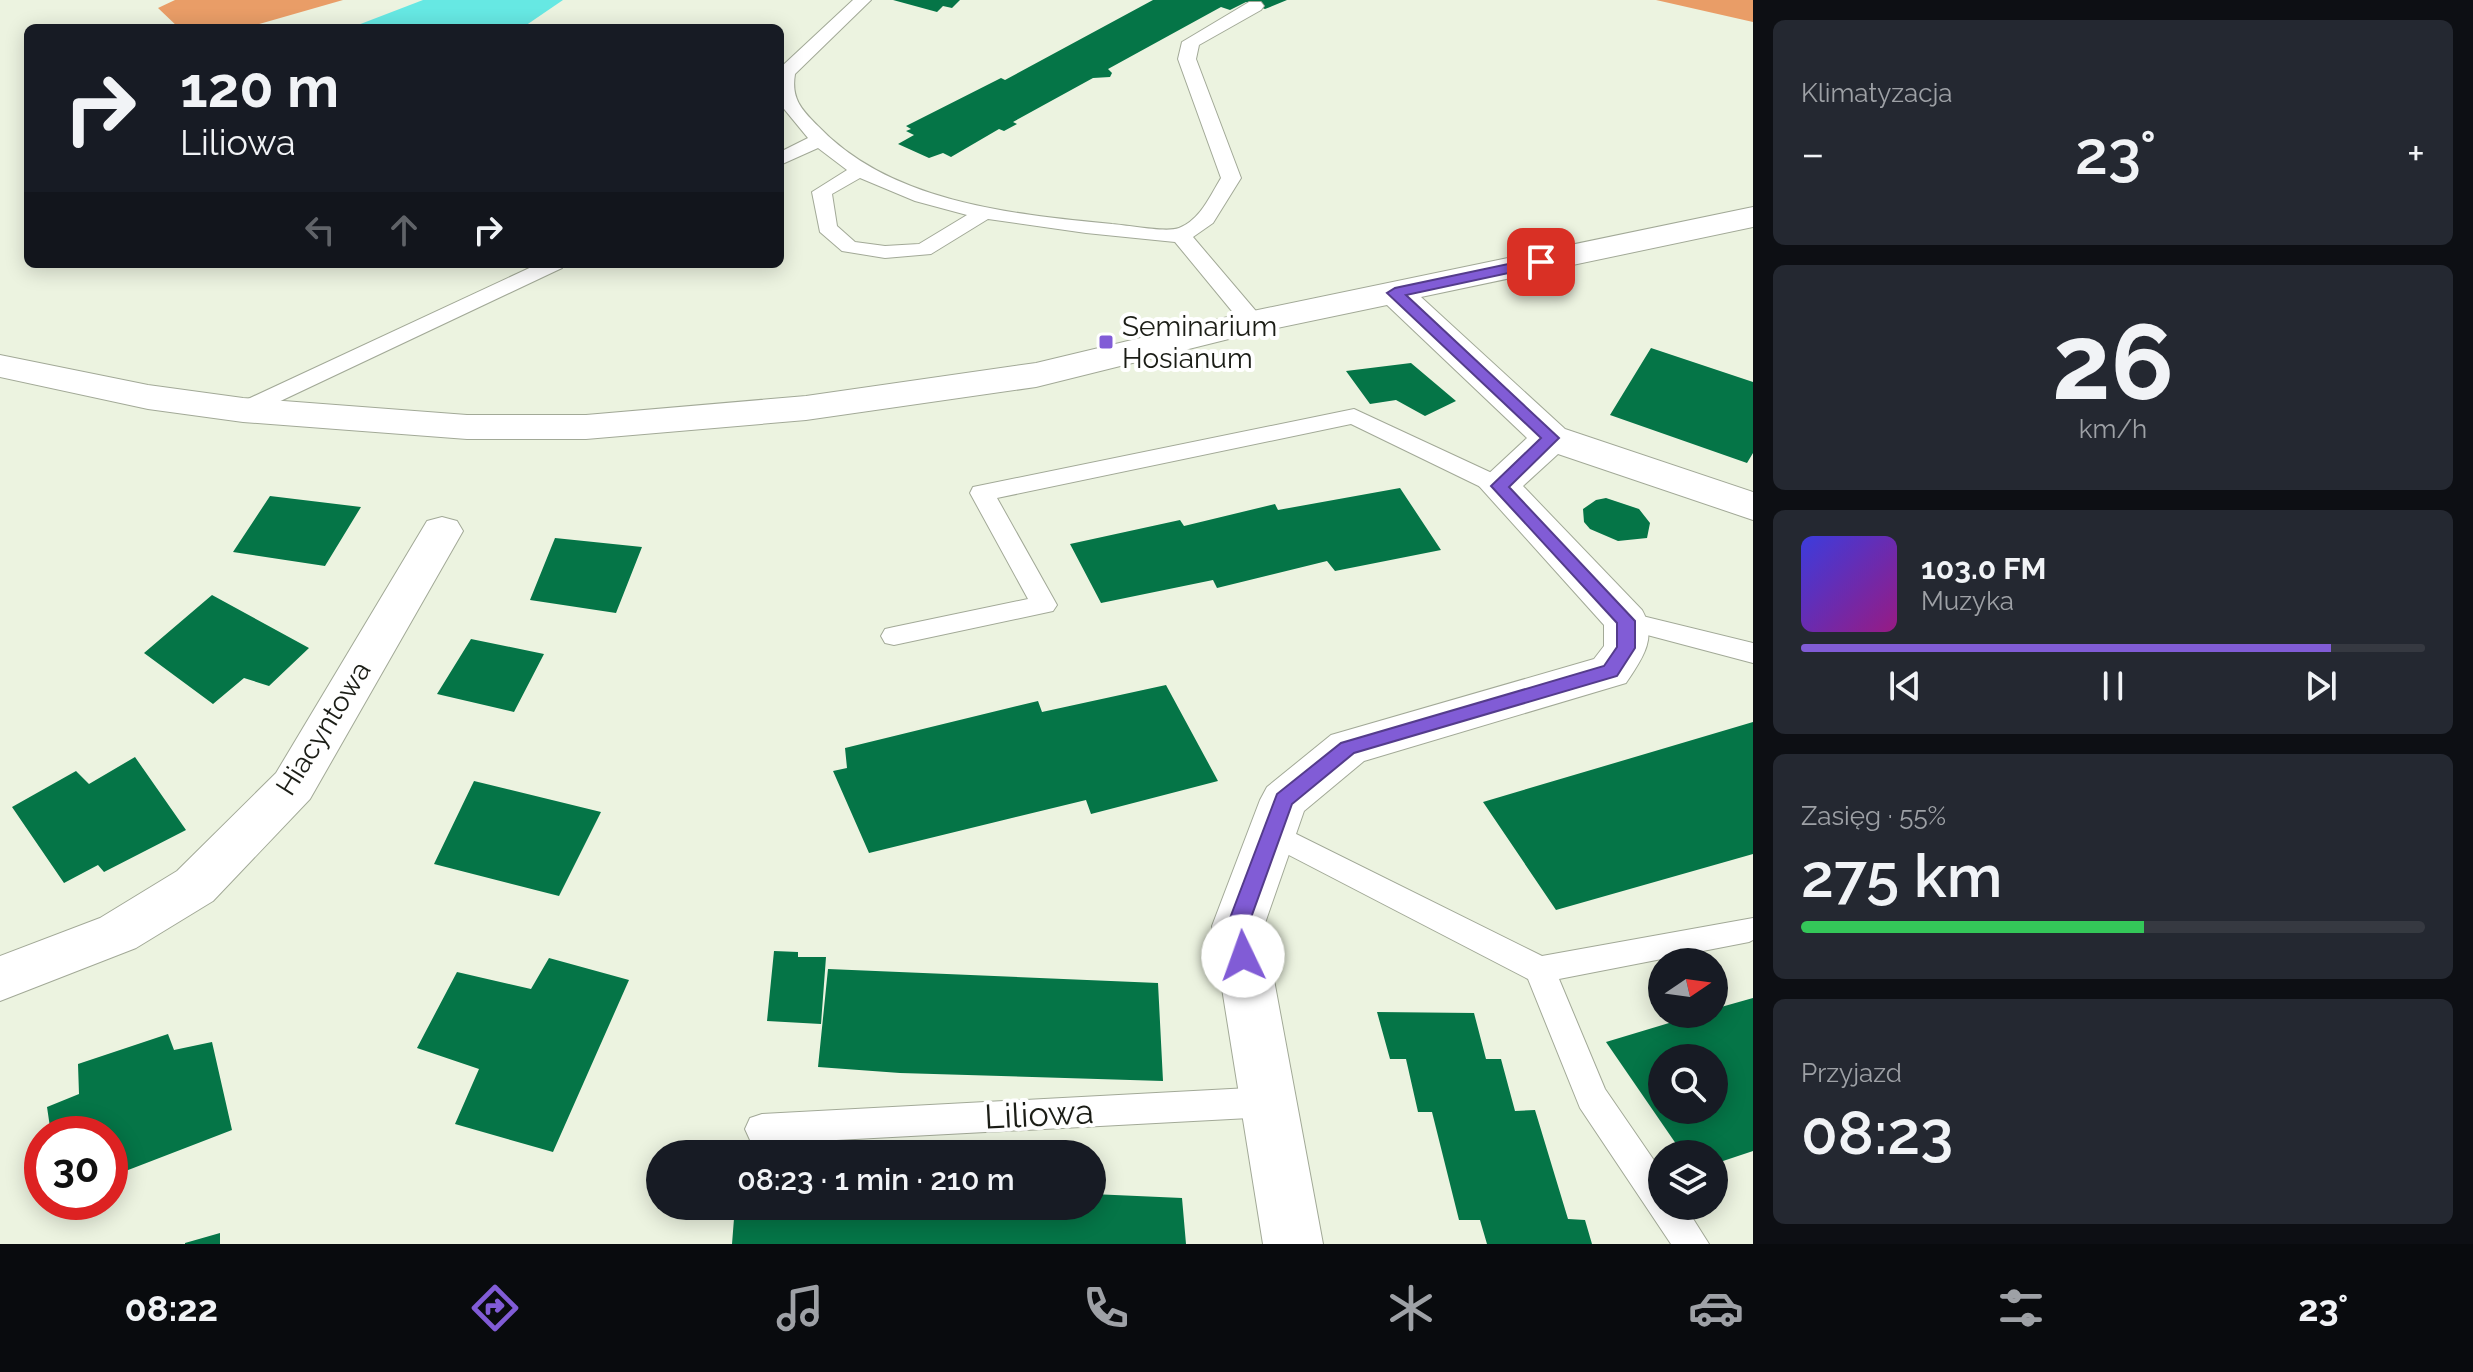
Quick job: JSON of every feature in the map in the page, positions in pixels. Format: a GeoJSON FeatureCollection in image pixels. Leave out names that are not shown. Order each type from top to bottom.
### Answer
{"type":"FeatureCollection","features":[{"type":"Feature","properties":{"kind":"street"},"geometry":{"type":"LineString","coordinates":[[0,366],[148,397],[351,420],[497,427],[586,427],[790,410],[1036,375],[1253,322],[1753,217]]}},
{"type":"Feature","properties":{"kind":"street"},"geometry":{"type":"LineString","coordinates":[[1395,293],[1551,438],[1753,506]]}},
{"type":"Feature","properties":{"kind":"street"},"geometry":{"type":"LineString","coordinates":[[1293,1244],[1238,926],[1284,800],[1348,748],[1610,671],[1626,648],[1626,621],[1499,486],[1551,438]]}},
{"type":"Feature","properties":{"kind":"street","name":"Hiacyntowa"},"geometry":{"type":"LineString","coordinates":[[0,979],[118,933],[195,886],[225,856],[293,786],[442,531]]}},
{"type":"Feature","properties":{"kind":"lane"},"geometry":{"type":"LineString","coordinates":[[863,0],[786,72],[785,97],[816,142],[859,171],[918,196],[1045,223],[1181,236],[1206,219],[1231,178],[1187,59],[1191,42],[1255,6]]}},
{"type":"Feature","properties":{"kind":"lane"},"geometry":{"type":"LineString","coordinates":[[784,157],[816,142]]}},
{"type":"Feature","properties":{"kind":"lane"},"geometry":{"type":"LineString","coordinates":[[859,171],[822,192],[827,228],[849,247],[885,252],[924,250],[987,211]]}},
{"type":"Feature","properties":{"kind":"lane"},"geometry":{"type":"LineString","coordinates":[[1181,236],[1253,322]]}},
{"type":"Feature","properties":{"kind":"lane"},"geometry":{"type":"LineString","coordinates":[[243,410],[546,268]]}},
{"type":"Feature","properties":{"kind":"lane"},"geometry":{"type":"LineString","coordinates":[[894,636],[1044,605],[982,493],[1354,416],[1499,486]]}},
{"type":"Feature","properties":{"kind":"lane"},"geometry":{"type":"LineString","coordinates":[[1626,621],[1753,653]]}},
{"type":"Feature","properties":{"kind":"lane"},"geometry":{"type":"LineString","coordinates":[[1272,833],[1540,970],[1749,929]]}},
{"type":"Feature","properties":{"kind":"lane"},"geometry":{"type":"LineString","coordinates":[[1540,970],[1592,1098],[1648,1180]]}},
{"type":"Feature","properties":{"kind":"lane","name":"Liliowa"},"geometry":{"type":"LineString","coordinates":[[762,1129],[1268,1102]]}},
{"type":"Feature","properties":{"kind":"lane"},"geometry":{"type":"LineString","coordinates":[[1675,1220],[1691,1244]]}},
{"type":"Feature","properties":{"kind":"shaded area"},"geometry":{"type":"Polygon","coordinates":[[[175,0],[343,0],[259,24],[175,24],[158,8],[175,0]]]}},
{"type":"Feature","properties":{"kind":"shaded area"},"geometry":{"type":"Polygon","coordinates":[[[1656,0],[1753,0],[1753,22],[1656,0]]]}},
{"type":"Feature","properties":{"kind":"water"},"geometry":{"type":"Polygon","coordinates":[[[423,0],[563,0],[528,24],[360,24],[423,0]]]}},
{"type":"Feature","properties":{"kind":"building"},"geometry":{"type":"Polygon","coordinates":[[[893,0],[960,0],[952,8],[943,6],[937,12],[893,0]]]}},
{"type":"Feature","properties":{"kind":"building"},"geometry":{"type":"Polygon","coordinates":[[[1153,0],[1287,0],[1265,9],[1246,2],[1230,10],[1221,7],[1108,69],[1112,73],[1110,77],[1093,78],[1013,122],[1017,124],[1004,131],[999,129],[951,157],[943,153],[929,158],[898,144],[914,135],[906,131],[911,129],[906,126],[1001,78],[1005,80],[1153,0]]]}},
{"type":"Feature","properties":{"kind":"building"},"geometry":{"type":"Polygon","coordinates":[[[1651,348],[1753,382],[1753,453],[1747,463],[1610,415],[1651,348]]]}},
{"type":"Feature","properties":{"kind":"building"},"geometry":{"type":"Polygon","coordinates":[[[1411,363],[1456,401],[1425,416],[1396,400],[1370,404],[1346,371],[1411,363]]]}},
{"type":"Feature","properties":{"kind":"building"},"geometry":{"type":"Polygon","coordinates":[[[1400,488],[1441,550],[1335,571],[1327,561],[1217,588],[1213,580],[1101,603],[1070,544],[1180,520],[1184,526],[1275,504],[1278,510],[1400,488]]]}},
{"type":"Feature","properties":{"kind":"building"},"geometry":{"type":"Polygon","coordinates":[[[270,496],[361,507],[325,566],[233,552],[270,496]]]}},
{"type":"Feature","properties":{"kind":"building"},"geometry":{"type":"Polygon","coordinates":[[[1606,498],[1639,509],[1650,523],[1647,538],[1618,541],[1590,529],[1584,522],[1583,509],[1596,500],[1606,498]]]}},
{"type":"Feature","properties":{"kind":"building"},"geometry":{"type":"Polygon","coordinates":[[[555,538],[642,547],[616,613],[530,600],[555,538]]]}},
{"type":"Feature","properties":{"kind":"building"},"geometry":{"type":"Polygon","coordinates":[[[212,595],[309,648],[269,686],[244,678],[213,704],[144,653],[212,595]]]}},
{"type":"Feature","properties":{"kind":"building"},"geometry":{"type":"Polygon","coordinates":[[[471,639],[544,654],[514,712],[437,694],[471,639]]]}},
{"type":"Feature","properties":{"kind":"building"},"geometry":{"type":"Polygon","coordinates":[[[1166,685],[1218,781],[1091,814],[1086,800],[869,853],[833,771],[847,768],[845,748],[1038,701],[1042,712],[1166,685]]]}},
{"type":"Feature","properties":{"kind":"building"},"geometry":{"type":"Polygon","coordinates":[[[1753,722],[1753,854],[1556,910],[1483,802],[1753,722]]]}},
{"type":"Feature","properties":{"kind":"building"},"geometry":{"type":"Polygon","coordinates":[[[135,757],[186,830],[104,872],[98,865],[64,883],[12,807],[76,771],[89,784],[135,757]]]}},
{"type":"Feature","properties":{"kind":"building"},"geometry":{"type":"Polygon","coordinates":[[[474,781],[601,812],[559,896],[434,864],[474,781]]]}},
{"type":"Feature","properties":{"kind":"building"},"geometry":{"type":"Polygon","coordinates":[[[774,951],[798,952],[798,957],[826,957],[821,1024],[767,1021],[774,951]]]}},
{"type":"Feature","properties":{"kind":"building"},"geometry":{"type":"Polygon","coordinates":[[[549,958],[629,980],[553,1152],[455,1124],[479,1069],[417,1048],[457,972],[531,989],[549,958]]]}},
{"type":"Feature","properties":{"kind":"building"},"geometry":{"type":"Polygon","coordinates":[[[828,969],[1158,983],[1163,1081],[900,1073],[818,1067],[828,969]]]}},
{"type":"Feature","properties":{"kind":"building"},"geometry":{"type":"Polygon","coordinates":[[[1753,998],[1753,1151],[1728,1159],[1728,1140],[1673,1140],[1662,1124],[1728,1124],[1728,1044],[1648,1044],[1648,1103],[1606,1042],[1652,1028],[1728,1028],[1728,1005],[1753,998]]]}},
{"type":"Feature","properties":{"kind":"building"},"geometry":{"type":"Polygon","coordinates":[[[1377,1012],[1474,1013],[1486,1059],[1501,1059],[1515,1111],[1535,1110],[1568,1219],[1585,1220],[1592,1244],[1487,1244],[1480,1220],[1459,1220],[1432,1112],[1418,1112],[1406,1059],[1390,1059],[1377,1012]]]}},
{"type":"Feature","properties":{"kind":"building"},"geometry":{"type":"Polygon","coordinates":[[[168,1034],[174,1050],[212,1042],[232,1130],[128,1170],[128,1116],[48,1116],[47,1107],[79,1094],[78,1064],[168,1034]]]}},
{"type":"Feature","properties":{"kind":"building"},"geometry":{"type":"Polygon","coordinates":[[[1106,1195],[1182,1198],[1186,1244],[732,1244],[734,1220],[1106,1220],[1106,1195]]]}},
{"type":"Feature","properties":{"kind":"building"},"geometry":{"type":"Polygon","coordinates":[[[220,1233],[220,1244],[185,1244],[185,1243],[220,1233]]]}},
{"type":"Feature","properties":{"kind":"place","name":"Seminarium Hosianum"},"geometry":{"type":"Point","coordinates":[1106,342]}},
{"type":"Feature","properties":{"kind":"route"},"geometry":{"type":"LineString","coordinates":[[1243,956],[1238,926],[1284,800],[1348,748],[1610,671],[1626,648],[1626,621],[1499,486],[1551,438],[1395,293],[1541,262]]}}]}
